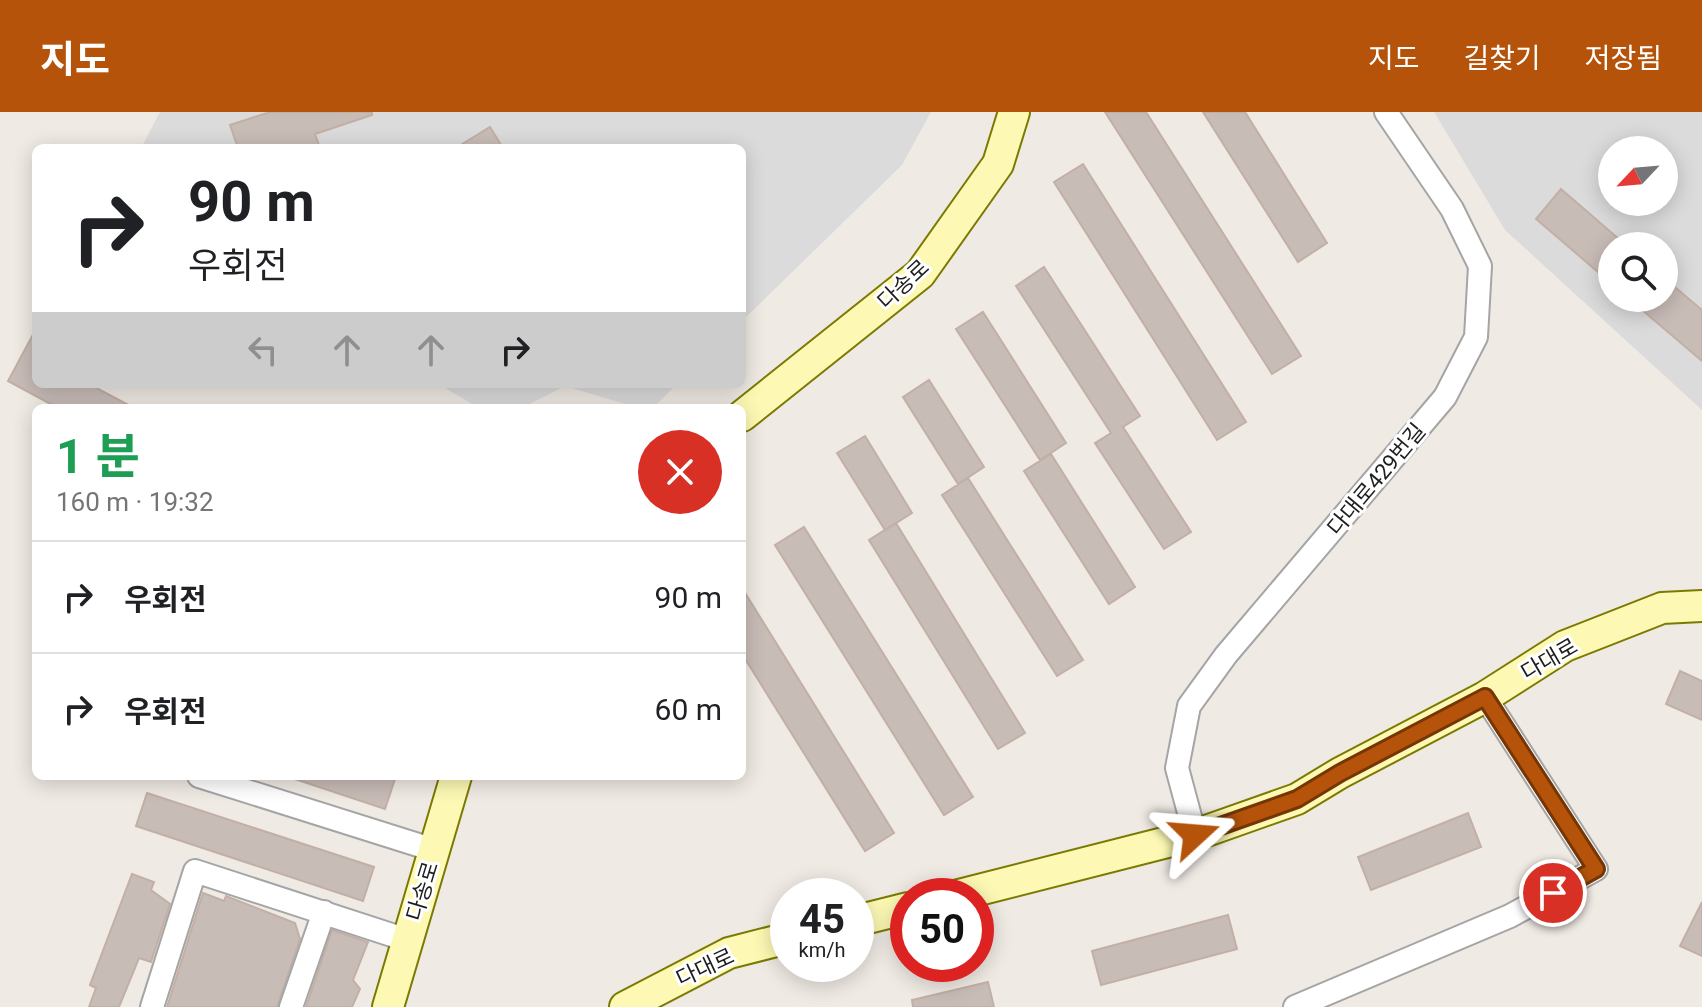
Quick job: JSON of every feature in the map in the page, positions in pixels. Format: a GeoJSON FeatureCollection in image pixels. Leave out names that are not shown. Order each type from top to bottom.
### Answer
{"type":"FeatureCollection","features":[{"type":"Feature","properties":{"kind":"main road","name":"다송로"},"geometry":{"type":"LineString","coordinates":[[746,413],[920,274],[998,164],[1014,112]]}},
{"type":"Feature","properties":{"kind":"main road","name":"다대로"},"geometry":{"type":"LineString","coordinates":[[994,886],[1195,835],[1297,799],[1485,697],[1565,646],[1662,608],[1702,606]]}},
{"type":"Feature","properties":{"kind":"main road","name":"다송로"},"geometry":{"type":"LineString","coordinates":[[393,1000],[407,940],[455,780]]}},
{"type":"Feature","properties":{"kind":"main road","name":"다대로"},"geometry":{"type":"LineString","coordinates":[[625,1007],[729,953],[770,943]]}},
{"type":"Feature","properties":{"kind":"street","name":"다대로429번길"},"geometry":{"type":"LineString","coordinates":[[1195,835],[1177,768],[1189,706],[1226,655],[1445,397],[1476,337],[1480,266],[1452,209],[1386,112]]}},
{"type":"Feature","properties":{"kind":"street"},"geometry":{"type":"LineString","coordinates":[[1295,1007],[1510,916],[1596,869],[1485,697]]}},
{"type":"Feature","properties":{"kind":"street"},"geometry":{"type":"LineString","coordinates":[[212,780],[434,850]]}},
{"type":"Feature","properties":{"kind":"street"},"geometry":{"type":"LineString","coordinates":[[152,1007],[195,871],[407,940]]}},
{"type":"Feature","properties":{"kind":"street"},"geometry":{"type":"LineString","coordinates":[[291,1007],[324,912]]}},
{"type":"Feature","properties":{"kind":"shaded area"},"geometry":{"type":"Polygon","coordinates":[[[160,112],[270,112],[230,125],[236,144],[143,144],[160,112]]]}},
{"type":"Feature","properties":{"kind":"shaded area"},"geometry":{"type":"Polygon","coordinates":[[[358,112],[931,112],[902,165],[746,317],[746,144],[501,144],[490,127],[462,144],[319,144],[316,136],[320,128],[326,125],[328,130],[353,122],[358,112]]]}},
{"type":"Feature","properties":{"kind":"shaded area"},"geometry":{"type":"Polygon","coordinates":[[[1434,112],[1702,112],[1702,410],[1505,230],[1434,112]]]}},
{"type":"Feature","properties":{"kind":"shaded area"},"geometry":{"type":"Polygon","coordinates":[[[445,388],[561,388],[530,404],[472,404],[445,388]]]}},
{"type":"Feature","properties":{"kind":"shaded area"},"geometry":{"type":"Polygon","coordinates":[[[572,388],[673,388],[657,404],[625,404],[572,388]]]}},
{"type":"Feature","properties":{"kind":"building"},"geometry":{"type":"Polygon","coordinates":[[[270,112],[372,112],[372,115],[315,134],[319,144],[237,144],[230,125],[270,112]]]}},
{"type":"Feature","properties":{"kind":"building"},"geometry":{"type":"Polygon","coordinates":[[[1105,112],[1146,112],[1301,356],[1272,374],[1105,112]]]}},
{"type":"Feature","properties":{"kind":"building"},"geometry":{"type":"Polygon","coordinates":[[[1203,112],[1245,112],[1327,243],[1298,262],[1203,112]]]}},
{"type":"Feature","properties":{"kind":"building"},"geometry":{"type":"Polygon","coordinates":[[[490,127],[501,144],[462,144],[490,127]]]}},
{"type":"Feature","properties":{"kind":"building"},"geometry":{"type":"Polygon","coordinates":[[[1083,164],[1246,422],[1217,440],[1054,182],[1083,164]]]}},
{"type":"Feature","properties":{"kind":"building"},"geometry":{"type":"Polygon","coordinates":[[[1561,189],[1611,232],[1598,232],[1598,272],[1536,219],[1561,189]]]}},
{"type":"Feature","properties":{"kind":"building"},"geometry":{"type":"Polygon","coordinates":[[[1044,267],[1140,416],[1123,427],[1191,532],[1164,549],[1095,443],[1111,433],[1016,286],[1044,267]]]}},
{"type":"Feature","properties":{"kind":"building"},"geometry":{"type":"Polygon","coordinates":[[[1678,290],[1702,310],[1702,361],[1644,312],[1678,312],[1678,290]]]}},
{"type":"Feature","properties":{"kind":"building"},"geometry":{"type":"Polygon","coordinates":[[[983,312],[1066,443],[1040,460],[956,329],[983,312]]]}},
{"type":"Feature","properties":{"kind":"building"},"geometry":{"type":"Polygon","coordinates":[[[32,336],[32,388],[96,388],[126,404],[51,404],[8,381],[32,336]]]}},
{"type":"Feature","properties":{"kind":"building"},"geometry":{"type":"Polygon","coordinates":[[[929,380],[984,467],[958,484],[903,397],[929,380]]]}},
{"type":"Feature","properties":{"kind":"building"},"geometry":{"type":"Polygon","coordinates":[[[865,436],[912,513],[885,530],[837,453],[865,436]]]}},
{"type":"Feature","properties":{"kind":"building"},"geometry":{"type":"Polygon","coordinates":[[[1051,454],[1135,587],[1109,604],[1024,471],[1051,454]]]}},
{"type":"Feature","properties":{"kind":"building"},"geometry":{"type":"Polygon","coordinates":[[[968,478],[1083,660],[1057,676],[942,495],[968,478]]]}},
{"type":"Feature","properties":{"kind":"building"},"geometry":{"type":"Polygon","coordinates":[[[896,523],[1025,733],[998,749],[869,540],[896,523]]]}},
{"type":"Feature","properties":{"kind":"building"},"geometry":{"type":"Polygon","coordinates":[[[804,527],[973,797],[944,815],[775,545],[804,527]]]}},
{"type":"Feature","properties":{"kind":"building"},"geometry":{"type":"Polygon","coordinates":[[[746,594],[894,833],[865,851],[746,660],[746,594]]]}},
{"type":"Feature","properties":{"kind":"building"},"geometry":{"type":"Polygon","coordinates":[[[1680,671],[1702,681],[1702,720],[1666,704],[1680,671]]]}},
{"type":"Feature","properties":{"kind":"building"},"geometry":{"type":"Polygon","coordinates":[[[298,780],[395,780],[385,809],[298,780]]]}},
{"type":"Feature","properties":{"kind":"building"},"geometry":{"type":"Polygon","coordinates":[[[147,793],[374,867],[363,901],[136,826],[147,793]]]}},
{"type":"Feature","properties":{"kind":"building"},"geometry":{"type":"Polygon","coordinates":[[[1468,813],[1481,847],[1371,890],[1358,857],[1468,813]]]}},
{"type":"Feature","properties":{"kind":"building"},"geometry":{"type":"Polygon","coordinates":[[[132,874],[154,882],[151,890],[170,904],[151,962],[139,958],[119,1007],[89,1007],[96,988],[90,985],[132,874]]]}},
{"type":"Feature","properties":{"kind":"building"},"geometry":{"type":"Polygon","coordinates":[[[203,893],[224,901],[226,896],[295,923],[300,939],[277,1007],[167,1007],[203,893]]]}},
{"type":"Feature","properties":{"kind":"building"},"geometry":{"type":"Polygon","coordinates":[[[1702,902],[1702,956],[1680,946],[1702,902]]]}},
{"type":"Feature","properties":{"kind":"building"},"geometry":{"type":"Polygon","coordinates":[[[1228,915],[1237,949],[1101,985],[1092,951],[1228,915]]]}},
{"type":"Feature","properties":{"kind":"building"},"geometry":{"type":"Polygon","coordinates":[[[332,930],[368,942],[353,980],[360,989],[352,1007],[306,1007],[332,930]]]}},
{"type":"Feature","properties":{"kind":"building"},"geometry":{"type":"Polygon","coordinates":[[[988,982],[994,1007],[913,1007],[912,1000],[988,982]]]}},
{"type":"Feature","properties":{"kind":"route"},"geometry":{"type":"LineString","coordinates":[[1195,835],[1297,799],[1485,697],[1596,869],[1553,893]]}}]}
